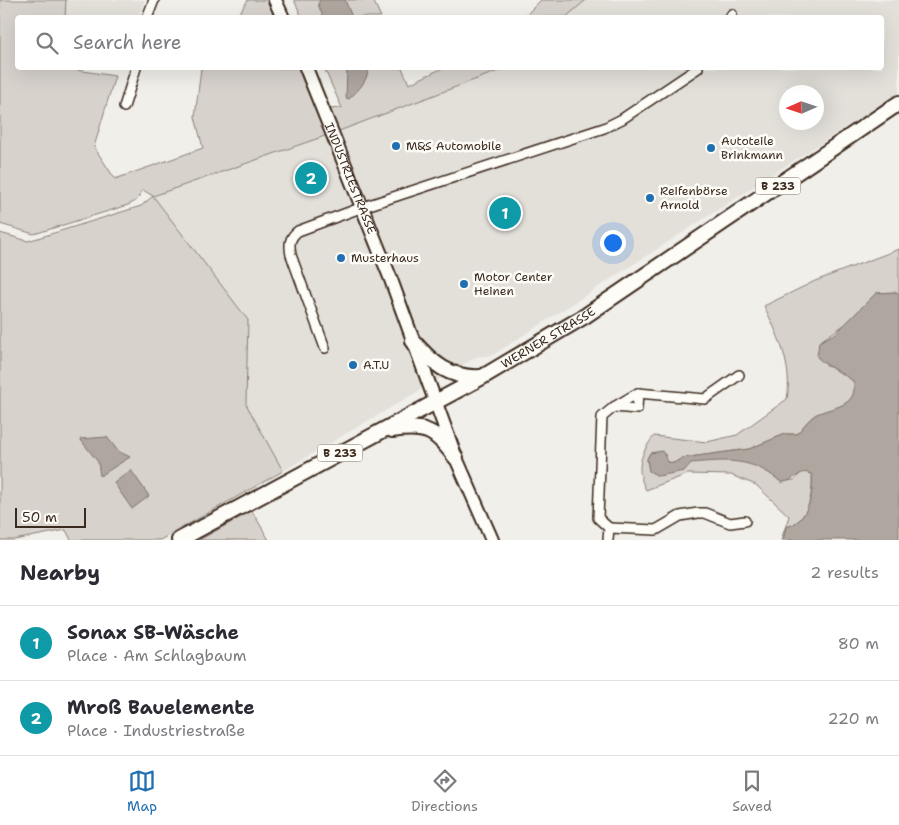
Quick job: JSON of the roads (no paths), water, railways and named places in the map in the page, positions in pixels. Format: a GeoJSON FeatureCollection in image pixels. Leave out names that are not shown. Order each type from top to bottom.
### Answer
{"type":"FeatureCollection","features":[{"type":"Feature","properties":{"kind":"main road","name":"WERNER STRASSE"},"geometry":{"type":"LineString","coordinates":[[179,540],[484,376],[585,316],[899,103]]}},
{"type":"Feature","properties":{"kind":"main road"},"geometry":{"type":"LineString","coordinates":[[414,341],[428,359],[442,369],[468,378],[484,376]]}},
{"type":"Feature","properties":{"kind":"main road"},"geometry":{"type":"LineString","coordinates":[[382,431],[408,427],[430,430],[438,436],[456,458]]}},
{"type":"Feature","properties":{"kind":"street"},"geometry":{"type":"LineString","coordinates":[[148,15],[154,0]]}},
{"type":"Feature","properties":{"kind":"street"},"geometry":{"type":"LineString","coordinates":[[275,0],[282,15]]}},
{"type":"Feature","properties":{"kind":"street"},"geometry":{"type":"LineString","coordinates":[[124,107],[135,70]]}},
{"type":"Feature","properties":{"kind":"street","name":"INDUSTRIESTRASSE"},"geometry":{"type":"LineString","coordinates":[[307,70],[363,207],[456,458],[492,540]]}},
{"type":"Feature","properties":{"kind":"street"},"geometry":{"type":"LineString","coordinates":[[325,348],[289,245],[292,235],[298,231],[363,207],[604,128],[622,120],[695,70]]}},
{"type":"Feature","properties":{"kind":"street"},"geometry":{"type":"LineString","coordinates":[[739,375],[705,399],[638,393],[614,407],[602,417],[598,518],[609,528],[656,530],[680,516],[698,513],[730,523],[745,521]]}},
{"type":"Feature","properties":{"kind":"street"},"geometry":{"type":"LineString","coordinates":[[614,407],[637,409],[638,393]]}},
{"type":"Feature","properties":{"kind":"street"},"geometry":{"type":"LineString","coordinates":[[608,540],[609,528]]}},
{"type":"Feature","properties":{"kind":"place","name":"M&S Automobile"},"geometry":{"type":"Point","coordinates":[396,146]}},
{"type":"Feature","properties":{"kind":"place","name":"Autoteile Brinkmann"},"geometry":{"type":"Point","coordinates":[711,148]}},
{"type":"Feature","properties":{"kind":"place","name":"Mroß Bauelemente"},"geometry":{"type":"Point","coordinates":[311,178]}},
{"type":"Feature","properties":{"kind":"place","name":"Reifenbörse Arnold"},"geometry":{"type":"Point","coordinates":[650,198]}},
{"type":"Feature","properties":{"kind":"place","name":"Sonax SB-Wäsche"},"geometry":{"type":"Point","coordinates":[505,213]}},
{"type":"Feature","properties":{"kind":"place","name":"Musterhaus"},"geometry":{"type":"Point","coordinates":[341,258]}},
{"type":"Feature","properties":{"kind":"place","name":"Motor Center Heinen"},"geometry":{"type":"Point","coordinates":[464,284]}},
{"type":"Feature","properties":{"kind":"place","name":"A.T.U"},"geometry":{"type":"Point","coordinates":[353,365]}}]}
